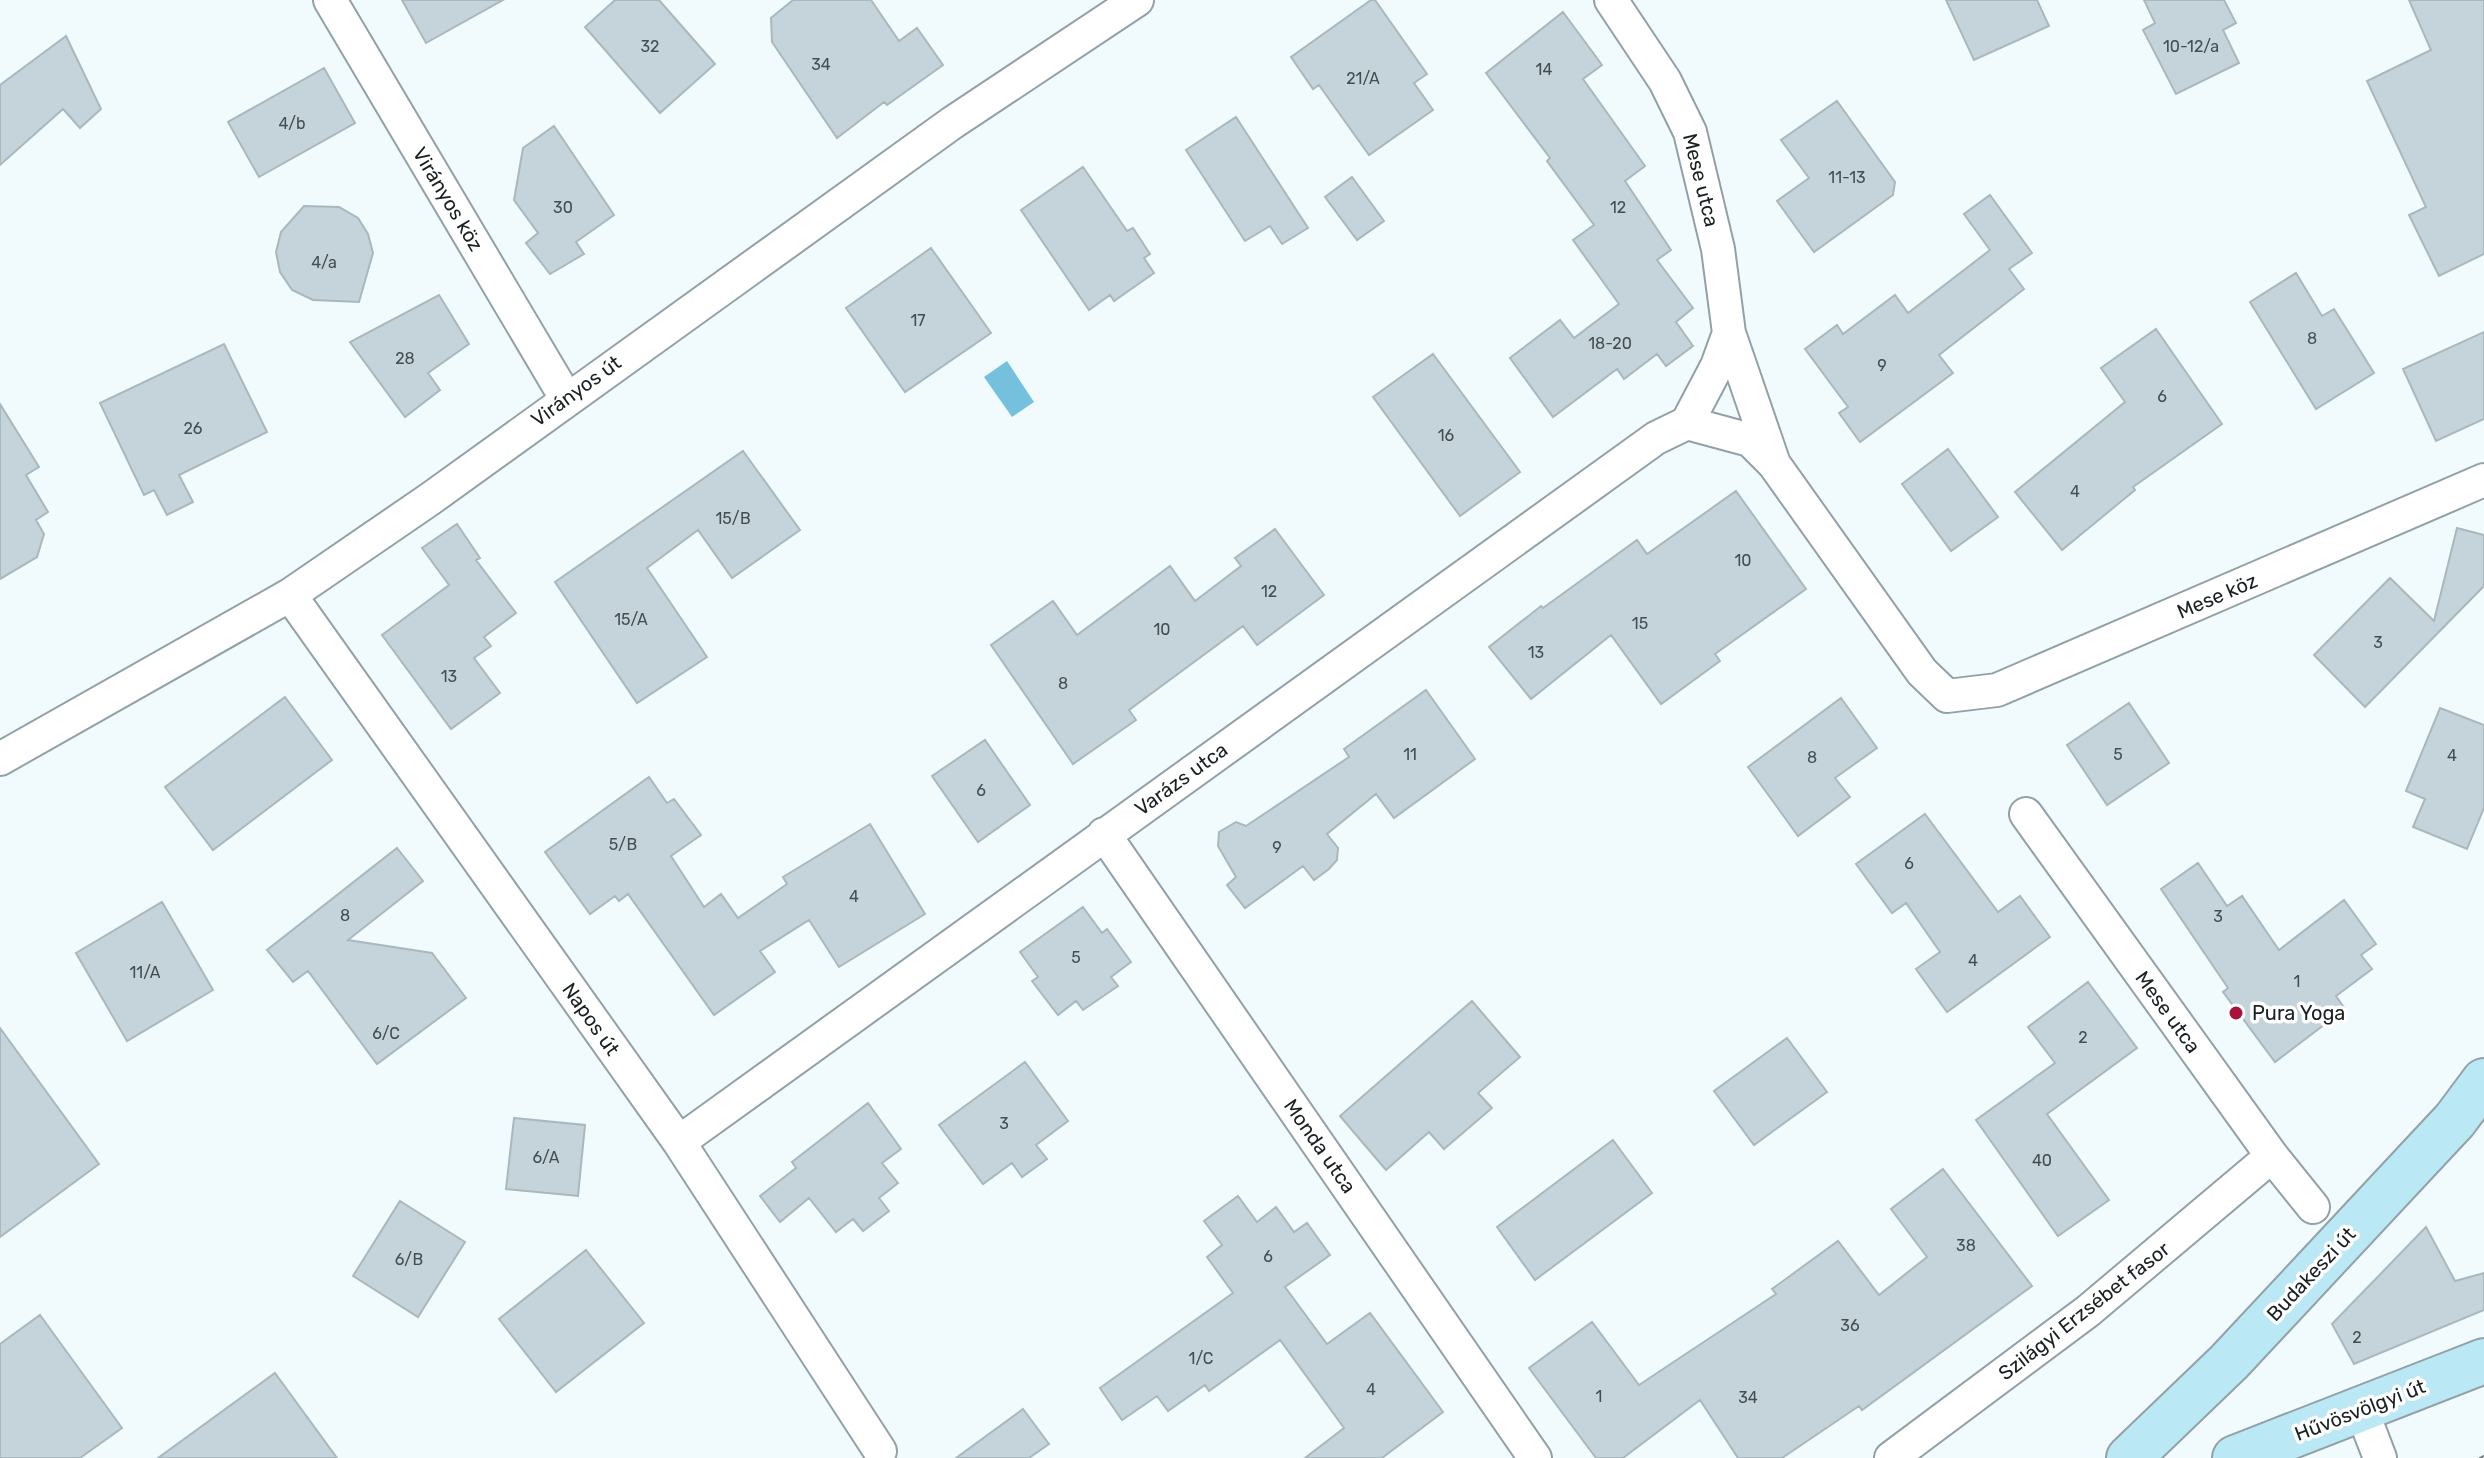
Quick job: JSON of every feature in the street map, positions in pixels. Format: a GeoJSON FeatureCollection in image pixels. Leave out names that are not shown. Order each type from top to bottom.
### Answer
{"type":"FeatureCollection","features":[{"type":"Feature","properties":{"kind":"main road","name":"Budakeszi út"},"geometry":{"type":"LineString","coordinates":[[2129,1458],[2229,1362],[2455,1120],[2484,1081]]}},
{"type":"Feature","properties":{"kind":"main road","name":"Hűvösvölgyi út"},"geometry":{"type":"LineString","coordinates":[[2235,1458],[2484,1361]]}},
{"type":"Feature","properties":{"kind":"street","name":"Virányos köz"},"geometry":{"type":"LineString","coordinates":[[330,0],[566,398]]}},
{"type":"Feature","properties":{"kind":"street","name":"Virányos út"},"geometry":{"type":"LineString","coordinates":[[0,759],[290,595],[430,499],[566,398],[952,123],[1137,0]]}},
{"type":"Feature","properties":{"kind":"street","name":"Mese utca"},"geometry":{"type":"LineString","coordinates":[[1611,0],[1665,81],[1690,132],[1718,249],[1729,333],[1774,464]]}},
{"type":"Feature","properties":{"kind":"street","name":"Mese utca"},"geometry":{"type":"LineString","coordinates":[[1729,333],[1717,366],[1687,423],[1750,440],[1774,464],[1922,672],[1947,696]]}},
{"type":"Feature","properties":{"kind":"street","name":"Varázs utca"},"geometry":{"type":"LineString","coordinates":[[679,1142],[1656,438],[1687,423]]}},
{"type":"Feature","properties":{"kind":"street","name":"Mese köz"},"geometry":{"type":"LineString","coordinates":[[1947,696],[1997,690],[2484,480]]}},
{"type":"Feature","properties":{"kind":"street","name":"Napos út"},"geometry":{"type":"LineString","coordinates":[[290,595],[679,1142],[880,1451]]}},
{"type":"Feature","properties":{"kind":"street","name":"Mese utca"},"geometry":{"type":"LineString","coordinates":[[2026,814],[2272,1156],[2313,1207]]}},
{"type":"Feature","properties":{"kind":"street","name":"Monda utca"},"geometry":{"type":"LineString","coordinates":[[1104,834],[1535,1458]]}},
{"type":"Feature","properties":{"kind":"street","name":"Szilágyi Erzsébet fasor"},"geometry":{"type":"LineString","coordinates":[[1891,1458],[2088,1311],[2272,1156]]}},
{"type":"Feature","properties":{"kind":"street"},"geometry":{"type":"LineString","coordinates":[[2362,1411],[2380,1458]]}},
{"type":"Feature","properties":{"kind":"water"},"geometry":{"type":"Polygon","coordinates":[[[1007,361],[1034,402],[1012,417],[984,377],[1007,361]]]}},
{"type":"Feature","properties":{"kind":"building"},"geometry":{"type":"Polygon","coordinates":[[[402,0],[503,0],[426,43],[402,0]]]}},
{"type":"Feature","properties":{"kind":"building"},"geometry":{"type":"Polygon","coordinates":[[[615,0],[659,0],[715,64],[660,113],[585,27],[615,0]]]}},
{"type":"Feature","properties":{"kind":"building"},"geometry":{"type":"Polygon","coordinates":[[[793,0],[871,0],[899,41],[917,28],[943,65],[887,105],[884,102],[837,138],[772,42],[771,18],[793,0]]]}},
{"type":"Feature","properties":{"kind":"building"},"geometry":{"type":"Polygon","coordinates":[[[1375,0],[1427,74],[1414,83],[1433,110],[1369,155],[1319,85],[1313,89],[1291,57],[1375,0]]]}},
{"type":"Feature","properties":{"kind":"building"},"geometry":{"type":"Polygon","coordinates":[[[1946,0],[2037,0],[2049,26],[1974,60],[1946,0]]]}},
{"type":"Feature","properties":{"kind":"building"},"geometry":{"type":"Polygon","coordinates":[[[2144,0],[2224,0],[2236,23],[2223,30],[2239,63],[2176,94],[2143,30],[2155,23],[2144,0]]]}},
{"type":"Feature","properties":{"kind":"building"},"geometry":{"type":"Polygon","coordinates":[[[2409,0],[2484,0],[2484,254],[2439,276],[2409,215],[2426,207],[2367,81],[2431,50],[2409,0]]]}},
{"type":"Feature","properties":{"kind":"building"},"geometry":{"type":"Polygon","coordinates":[[[1563,12],[1602,65],[1583,79],[1645,166],[1625,181],[1671,250],[1657,260],[1693,308],[1676,322],[1693,346],[1666,366],[1657,354],[1624,379],[1617,369],[1553,417],[1510,358],[1560,320],[1574,338],[1619,304],[1573,240],[1594,225],[1547,161],[1550,158],[1486,73],[1563,12]]]}},
{"type":"Feature","properties":{"kind":"building"},"geometry":{"type":"Polygon","coordinates":[[[66,36],[101,109],[80,128],[63,109],[0,165],[0,85],[66,36]]]}},
{"type":"Feature","properties":{"kind":"building"},"geometry":{"type":"Polygon","coordinates":[[[324,68],[355,123],[259,177],[228,122],[324,68]]]}},
{"type":"Feature","properties":{"kind":"building"},"geometry":{"type":"Polygon","coordinates":[[[1837,101],[1895,182],[1893,195],[1814,252],[1777,201],[1809,178],[1781,140],[1837,101]]]}},
{"type":"Feature","properties":{"kind":"building"},"geometry":{"type":"Polygon","coordinates":[[[1236,117],[1308,228],[1282,244],[1270,226],[1245,241],[1186,150],[1236,117]]]}},
{"type":"Feature","properties":{"kind":"building"},"geometry":{"type":"Polygon","coordinates":[[[554,126],[614,215],[576,242],[584,254],[550,274],[526,243],[538,233],[514,200],[523,148],[554,126]]]}},
{"type":"Feature","properties":{"kind":"building"},"geometry":{"type":"Polygon","coordinates":[[[1083,167],[1127,231],[1133,228],[1150,254],[1144,258],[1154,273],[1114,301],[1110,295],[1089,310],[1021,210],[1083,167]]]}},
{"type":"Feature","properties":{"kind":"building"},"geometry":{"type":"Polygon","coordinates":[[[1352,177],[1384,221],[1357,240],[1325,197],[1352,177]]]}},
{"type":"Feature","properties":{"kind":"building"},"geometry":{"type":"Polygon","coordinates":[[[1990,195],[2032,253],[2009,269],[2024,289],[1939,355],[1953,373],[1860,442],[1839,413],[1848,407],[1805,349],[1837,325],[1843,334],[1895,295],[1908,313],[1990,250],[1964,214],[1990,195]]]}},
{"type":"Feature","properties":{"kind":"building"},"geometry":{"type":"Polygon","coordinates":[[[304,206],[339,207],[358,218],[368,234],[373,253],[359,302],[313,300],[292,290],[280,272],[276,252],[281,232],[304,206]]]}},
{"type":"Feature","properties":{"kind":"building"},"geometry":{"type":"Polygon","coordinates":[[[931,248],[991,333],[905,392],[846,308],[931,248]]]}},
{"type":"Feature","properties":{"kind":"building"},"geometry":{"type":"Polygon","coordinates":[[[2296,273],[2322,316],[2334,309],[2374,373],[2316,409],[2250,302],[2296,273]]]}},
{"type":"Feature","properties":{"kind":"building"},"geometry":{"type":"Polygon","coordinates":[[[439,295],[469,344],[428,373],[440,390],[405,417],[350,342],[439,295]]]}},
{"type":"Feature","properties":{"kind":"building"},"geometry":{"type":"Polygon","coordinates":[[[2156,329],[2222,424],[2133,487],[2135,490],[2062,550],[2015,492],[2125,402],[2101,368],[2156,329]]]}},
{"type":"Feature","properties":{"kind":"building"},"geometry":{"type":"Polygon","coordinates":[[[2484,332],[2484,419],[2436,441],[2403,369],[2484,332]]]}},
{"type":"Feature","properties":{"kind":"building"},"geometry":{"type":"Polygon","coordinates":[[[224,344],[267,432],[179,475],[193,502],[167,515],[154,490],[144,495],[100,403],[224,344]]]}},
{"type":"Feature","properties":{"kind":"building"},"geometry":{"type":"Polygon","coordinates":[[[1433,354],[1520,472],[1460,516],[1373,397],[1433,354]]]}},
{"type":"Feature","properties":{"kind":"building"},"geometry":{"type":"Polygon","coordinates":[[[0,404],[39,467],[26,475],[48,512],[36,520],[44,534],[37,557],[0,579],[0,404]]]}},
{"type":"Feature","properties":{"kind":"building"},"geometry":{"type":"Polygon","coordinates":[[[1948,449],[1998,517],[1951,551],[1902,484],[1948,449]]]}},
{"type":"Feature","properties":{"kind":"building"},"geometry":{"type":"Polygon","coordinates":[[[743,451],[800,530],[732,578],[698,530],[647,568],[707,657],[637,703],[555,582],[743,451]]]}},
{"type":"Feature","properties":{"kind":"building"},"geometry":{"type":"Polygon","coordinates":[[[1736,491],[1806,589],[1715,654],[1720,661],[1661,704],[1611,635],[1531,699],[1489,647],[1541,606],[1543,608],[1637,540],[1647,554],[1736,491]]]}},
{"type":"Feature","properties":{"kind":"building"},"geometry":{"type":"Polygon","coordinates":[[[457,524],[480,558],[476,560],[516,613],[484,637],[491,646],[474,658],[500,693],[451,729],[382,635],[449,585],[422,548],[457,524]]]}},
{"type":"Feature","properties":{"kind":"building"},"geometry":{"type":"Polygon","coordinates":[[[2457,528],[2484,535],[2484,586],[2365,707],[2314,655],[2390,578],[2434,621],[2457,528]]]}},
{"type":"Feature","properties":{"kind":"building"},"geometry":{"type":"Polygon","coordinates":[[[1275,529],[1324,595],[1257,645],[1243,626],[1129,710],[1136,720],[1073,764],[991,645],[1053,601],[1077,635],[1170,566],[1195,601],[1241,566],[1235,558],[1275,529]]]}},
{"type":"Feature","properties":{"kind":"building"},"geometry":{"type":"Polygon","coordinates":[[[1426,690],[1475,759],[1394,818],[1376,794],[1327,834],[1338,848],[1337,860],[1329,869],[1314,880],[1303,866],[1245,908],[1227,885],[1236,877],[1218,846],[1219,832],[1236,822],[1246,826],[1349,757],[1344,749],[1426,690]]]}},
{"type":"Feature","properties":{"kind":"building"},"geometry":{"type":"Polygon","coordinates":[[[285,697],[332,760],[213,850],[165,787],[285,697]]]}},
{"type":"Feature","properties":{"kind":"building"},"geometry":{"type":"Polygon","coordinates":[[[1841,698],[1877,748],[1835,778],[1850,797],[1798,836],[1748,767],[1841,698]]]}},
{"type":"Feature","properties":{"kind":"building"},"geometry":{"type":"Polygon","coordinates":[[[2129,703],[2169,763],[2107,805],[2067,745],[2129,703]]]}},
{"type":"Feature","properties":{"kind":"building"},"geometry":{"type":"Polygon","coordinates":[[[2440,708],[2484,725],[2484,808],[2467,849],[2413,827],[2425,799],[2406,791],[2440,708]]]}},
{"type":"Feature","properties":{"kind":"building"},"geometry":{"type":"Polygon","coordinates":[[[985,740],[1030,805],[978,842],[932,776],[985,740]]]}},
{"type":"Feature","properties":{"kind":"building"},"geometry":{"type":"Polygon","coordinates":[[[649,777],[667,803],[674,799],[701,835],[671,856],[704,907],[721,894],[738,918],[787,884],[783,877],[870,824],[925,914],[839,967],[809,920],[760,951],[775,972],[714,1015],[628,894],[619,901],[615,896],[590,914],[545,852],[649,777]]]}},
{"type":"Feature","properties":{"kind":"building"},"geometry":{"type":"Polygon","coordinates":[[[1925,814],[1998,912],[2020,896],[2050,937],[1947,1012],[1916,969],[1940,952],[1906,903],[1892,913],[1856,864],[1925,814]]]}},
{"type":"Feature","properties":{"kind":"building"},"geometry":{"type":"Polygon","coordinates":[[[397,848],[423,881],[348,940],[432,953],[466,998],[377,1064],[308,971],[293,982],[267,950],[397,848]]]}},
{"type":"Feature","properties":{"kind":"building"},"geometry":{"type":"Polygon","coordinates":[[[2198,863],[2227,906],[2242,896],[2279,950],[2344,900],[2376,944],[2361,955],[2372,969],[2336,996],[2345,1009],[2275,1062],[2223,992],[2228,988],[2161,889],[2198,863]]]}},
{"type":"Feature","properties":{"kind":"building"},"geometry":{"type":"Polygon","coordinates":[[[162,902],[213,990],[127,1041],[76,953],[162,902]]]}},
{"type":"Feature","properties":{"kind":"building"},"geometry":{"type":"Polygon","coordinates":[[[1083,907],[1102,933],[1107,929],[1131,962],[1111,977],[1118,986],[1083,1010],[1076,1001],[1058,1015],[1032,981],[1038,977],[1020,952],[1083,907]]]}},
{"type":"Feature","properties":{"kind":"building"},"geometry":{"type":"Polygon","coordinates":[[[2088,982],[2137,1048],[2047,1114],[2109,1200],[2058,1236],[1976,1120],[2055,1063],[2028,1027],[2088,982]]]}},
{"type":"Feature","properties":{"kind":"building"},"geometry":{"type":"Polygon","coordinates":[[[1472,1001],[1520,1057],[1478,1093],[1492,1108],[1444,1149],[1429,1132],[1386,1170],[1340,1116],[1472,1001]]]}},
{"type":"Feature","properties":{"kind":"building"},"geometry":{"type":"Polygon","coordinates":[[[0,1028],[99,1164],[0,1237],[0,1028]]]}},
{"type":"Feature","properties":{"kind":"building"},"geometry":{"type":"Polygon","coordinates":[[[1787,1038],[1827,1092],[1754,1145],[1714,1091],[1787,1038]]]}},
{"type":"Feature","properties":{"kind":"building"},"geometry":{"type":"Polygon","coordinates":[[[1025,1062],[1068,1121],[1036,1145],[1047,1159],[1022,1177],[1012,1163],[983,1184],[939,1125],[1025,1062]]]}},
{"type":"Feature","properties":{"kind":"building"},"geometry":{"type":"Polygon","coordinates":[[[868,1103],[901,1149],[882,1163],[898,1183],[879,1198],[889,1211],[863,1231],[853,1219],[836,1232],[809,1198],[780,1222],[760,1196],[796,1168],[792,1162],[868,1103]]]}},
{"type":"Feature","properties":{"kind":"building"},"geometry":{"type":"Polygon","coordinates":[[[514,1118],[585,1125],[578,1196],[506,1189],[514,1118]]]}},
{"type":"Feature","properties":{"kind":"building"},"geometry":{"type":"Polygon","coordinates":[[[1613,1140],[1652,1193],[1535,1280],[1497,1227],[1613,1140]]]}},
{"type":"Feature","properties":{"kind":"building"},"geometry":{"type":"Polygon","coordinates":[[[1943,1169],[2032,1286],[1862,1410],[1859,1406],[1782,1458],[1738,1458],[1700,1400],[1623,1458],[1596,1458],[1529,1368],[1592,1322],[1639,1385],[1776,1294],[1772,1289],[1838,1241],[1879,1295],[1927,1257],[1891,1209],[1943,1169]]]}},
{"type":"Feature","properties":{"kind":"building"},"geometry":{"type":"Polygon","coordinates":[[[1238,1196],[1257,1222],[1276,1207],[1294,1232],[1307,1223],[1330,1255],[1285,1287],[1327,1344],[1370,1313],[1443,1412],[1382,1458],[1305,1458],[1344,1428],[1280,1340],[1209,1391],[1205,1385],[1168,1411],[1157,1396],[1122,1420],[1100,1388],[1233,1293],[1207,1257],[1222,1245],[1204,1221],[1238,1196]]]}},
{"type":"Feature","properties":{"kind":"building"},"geometry":{"type":"Polygon","coordinates":[[[400,1201],[465,1242],[418,1317],[353,1276],[400,1201]]]}},
{"type":"Feature","properties":{"kind":"building"},"geometry":{"type":"Polygon","coordinates":[[[2426,1227],[2455,1281],[2484,1273],[2484,1310],[2354,1364],[2332,1324],[2426,1227]]]}},
{"type":"Feature","properties":{"kind":"building"},"geometry":{"type":"Polygon","coordinates":[[[586,1250],[644,1323],[556,1392],[499,1319],[586,1250]]]}},
{"type":"Feature","properties":{"kind":"building"},"geometry":{"type":"Polygon","coordinates":[[[40,1315],[122,1428],[80,1458],[0,1458],[0,1344],[40,1315]]]}},
{"type":"Feature","properties":{"kind":"building"},"geometry":{"type":"Polygon","coordinates":[[[275,1373],[337,1458],[158,1458],[275,1373]]]}},
{"type":"Feature","properties":{"kind":"building"},"geometry":{"type":"Polygon","coordinates":[[[1023,1409],[1049,1444],[1029,1458],[956,1458],[1023,1409]]]}},
{"type":"Feature","properties":{"kind":"tram line"},"geometry":{"type":"LineString","coordinates":[[2480,1458],[2484,1456]]}},
{"type":"Feature","properties":{"kind":"place","name":"Pura Yoga"},"geometry":{"type":"Point","coordinates":[2236,1013]}}]}
